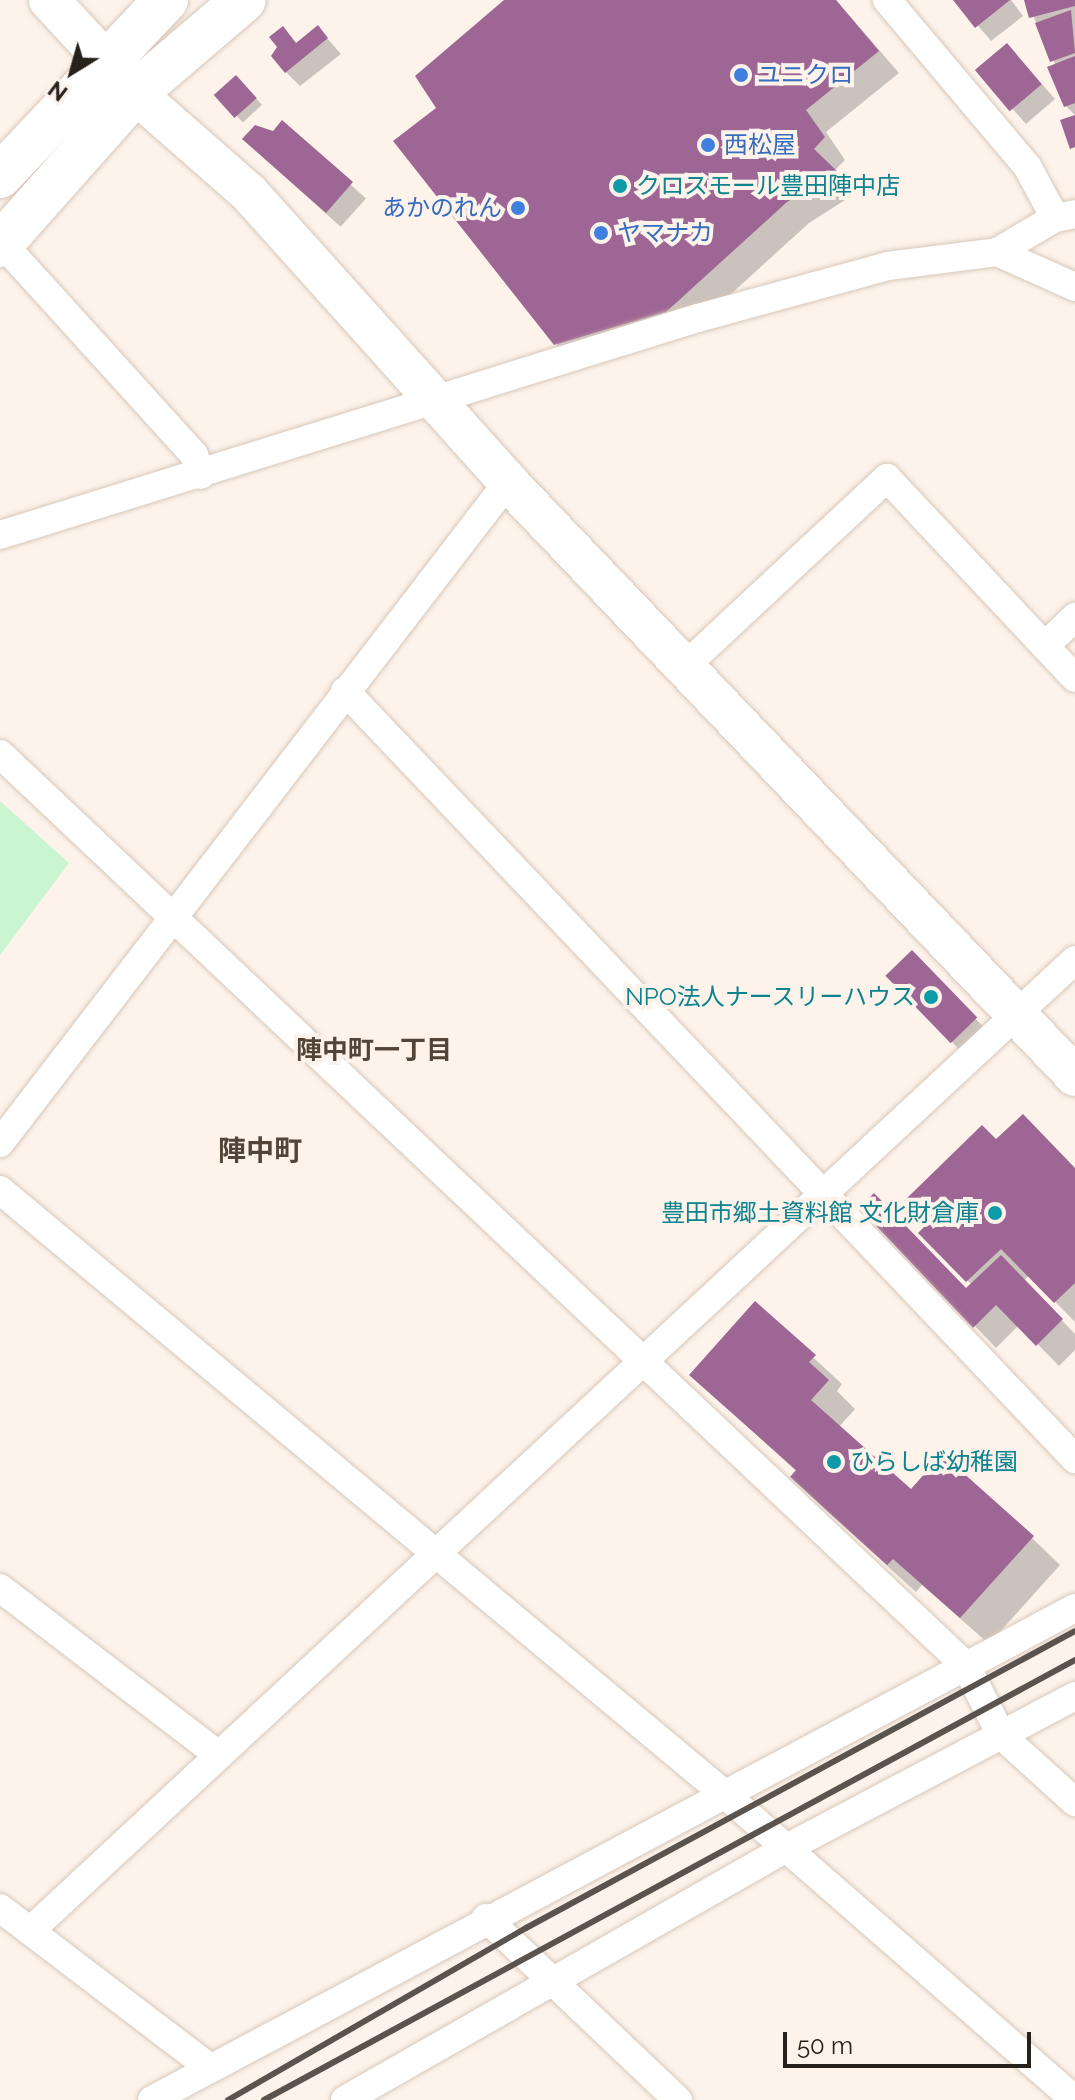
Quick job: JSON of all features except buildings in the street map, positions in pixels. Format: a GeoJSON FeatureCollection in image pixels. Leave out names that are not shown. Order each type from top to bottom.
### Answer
{"type":"FeatureCollection","features":[{"type":"Feature","properties":{"kind":"highway"},"geometry":{"type":"LineString","coordinates":[[0,176],[106,59],[166,0]]}},
{"type":"Feature","properties":{"kind":"highway"},"geometry":{"type":"LineString","coordinates":[[1,244],[135,93],[244,0]]}},
{"type":"Feature","properties":{"kind":"street"},"geometry":{"type":"LineString","coordinates":[[49,0],[135,93],[249,193],[508,482],[1075,1076]]}},
{"type":"Feature","properties":{"kind":"street"},"geometry":{"type":"LineString","coordinates":[[0,535],[201,475],[431,399],[470,393],[698,318],[888,266],[997,252],[1065,216],[1027,166],[887,0]]}},
{"type":"Feature","properties":{"kind":"street"},"geometry":{"type":"LineString","coordinates":[[1,244],[194,455],[201,475]]}},
{"type":"Feature","properties":{"kind":"street"},"geometry":{"type":"LineString","coordinates":[[997,252],[1075,287]]}},
{"type":"Feature","properties":{"kind":"street"},"geometry":{"type":"LineString","coordinates":[[683,668],[887,478],[1075,678]]}},
{"type":"Feature","properties":{"kind":"street"},"geometry":{"type":"LineString","coordinates":[[0,1143],[508,482]]}},
{"type":"Feature","properties":{"kind":"street"},"geometry":{"type":"LineString","coordinates":[[1045,646],[1075,617]]}},
{"type":"Feature","properties":{"kind":"street"},"geometry":{"type":"LineString","coordinates":[[345,691],[1075,1459]]}},
{"type":"Feature","properties":{"kind":"street"},"geometry":{"type":"LineString","coordinates":[[0,754],[171,920],[644,1359],[966,1666],[1001,1735],[1075,1802]]}},
{"type":"Feature","properties":{"kind":"street"},"geometry":{"type":"LineString","coordinates":[[30,1931],[1075,960]]}},
{"type":"Feature","properties":{"kind":"street"},"geometry":{"type":"LineString","coordinates":[[0,1190],[722,1792],[783,1850],[1075,2100]]}},
{"type":"Feature","properties":{"kind":"street"},"geometry":{"type":"LineString","coordinates":[[0,1588],[217,1754]]}},
{"type":"Feature","properties":{"kind":"street"},"geometry":{"type":"LineString","coordinates":[[152,2100],[722,1792],[1075,1608]]}},
{"type":"Feature","properties":{"kind":"street"},"geometry":{"type":"LineString","coordinates":[[350,2099],[783,1850],[1075,1696]]}},
{"type":"Feature","properties":{"kind":"street"},"geometry":{"type":"LineString","coordinates":[[0,1908],[209,2067]]}},
{"type":"Feature","properties":{"kind":"street"},"geometry":{"type":"LineString","coordinates":[[486,1918],[678,2100]]}},
{"type":"Feature","properties":{"kind":"green space"},"geometry":{"type":"Polygon","coordinates":[[[0,801],[69,863],[0,955],[0,801]]]}},
{"type":"Feature","properties":{"kind":"railway"},"geometry":{"type":"LineString","coordinates":[[228,2100],[526,1928],[1075,1631]]}},
{"type":"Feature","properties":{"kind":"railway"},"geometry":{"type":"LineString","coordinates":[[264,2100],[1075,1660]]}},
{"type":"Feature","properties":{"kind":"place","name":"ユニクロ"},"geometry":{"type":"Point","coordinates":[741,75]}},
{"type":"Feature","properties":{"kind":"place","name":"西松屋"},"geometry":{"type":"Point","coordinates":[708,145]}},
{"type":"Feature","properties":{"kind":"place","name":"クロスモール豊田陣中店"},"geometry":{"type":"Point","coordinates":[620,186]}},
{"type":"Feature","properties":{"kind":"place","name":"あかのれん"},"geometry":{"type":"Point","coordinates":[518,208]}},
{"type":"Feature","properties":{"kind":"place","name":"ヤマナカ"},"geometry":{"type":"Point","coordinates":[601,233]}},
{"type":"Feature","properties":{"kind":"place","name":"NPO法人ナースリーハウス"},"geometry":{"type":"Point","coordinates":[931,997]}},
{"type":"Feature","properties":{"kind":"place","name":"豊田市郷土資料館 文化財倉庫"},"geometry":{"type":"Point","coordinates":[995,1213]}},
{"type":"Feature","properties":{"kind":"place","name":"ひらしば幼稚園"},"geometry":{"type":"Point","coordinates":[834,1462]}},
{"type":"Feature","properties":{"kind":"district","name":"陣中町一丁目"},"geometry":{"type":"Point","coordinates":[374,1051]}},
{"type":"Feature","properties":{"kind":"district","name":"陣中町"},"geometry":{"type":"Point","coordinates":[260,1151]}}]}
